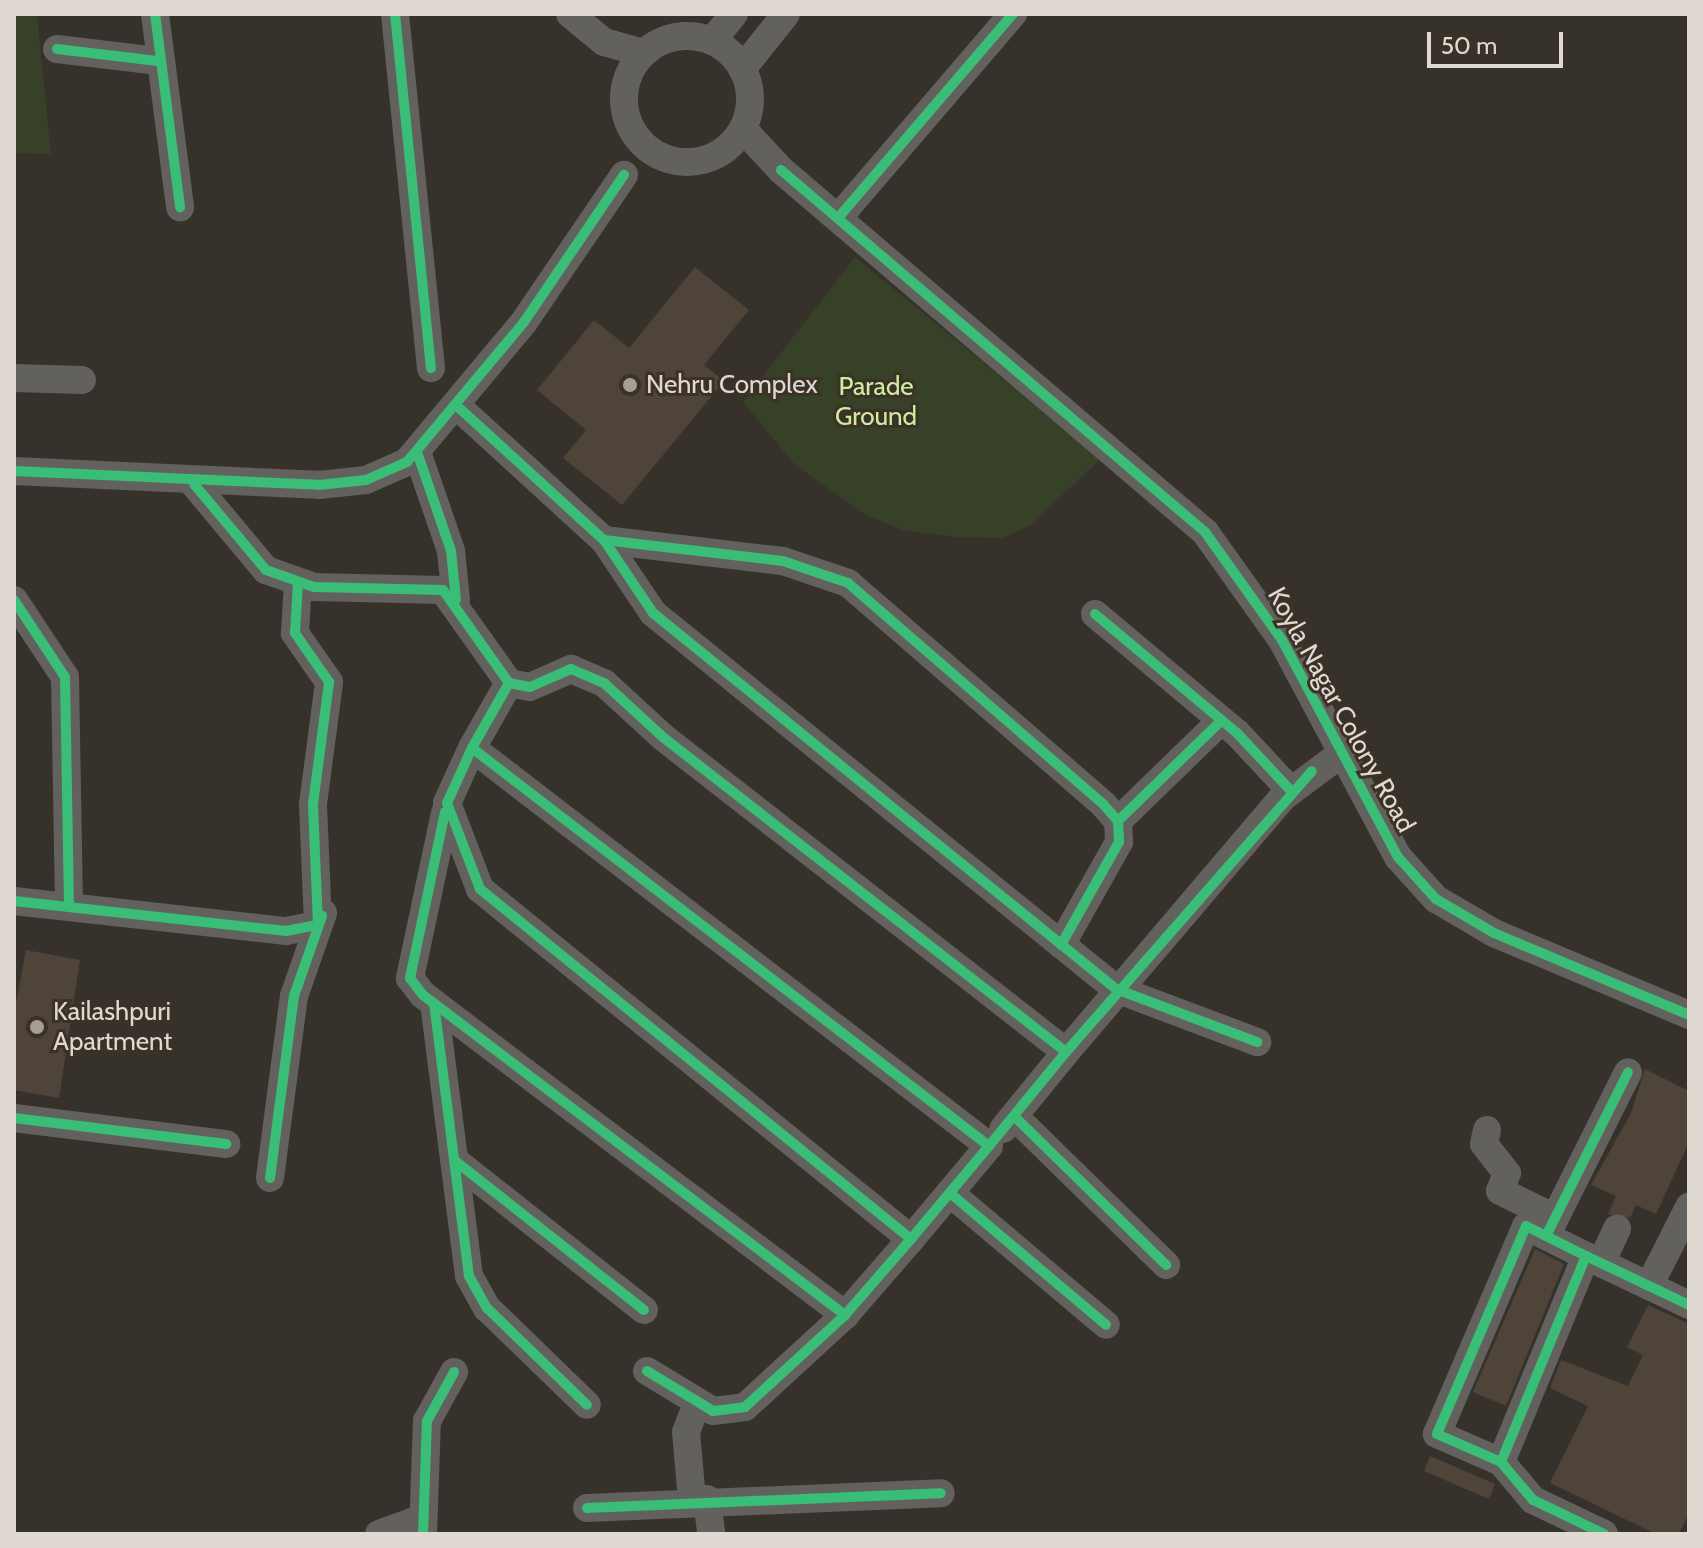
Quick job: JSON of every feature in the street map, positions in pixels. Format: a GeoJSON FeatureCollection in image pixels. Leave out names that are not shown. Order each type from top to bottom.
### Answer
{"type":"FeatureCollection","features":[{"type":"Feature","properties":{"kind":"street"},"geometry":{"type":"LineString","coordinates":[[155,14],[157,61],[180,207]]}},
{"type":"Feature","properties":{"kind":"street"},"geometry":{"type":"LineString","coordinates":[[395,14],[431,368]]}},
{"type":"Feature","properties":{"kind":"street"},"geometry":{"type":"LineString","coordinates":[[570,14],[604,42],[626,84],[627,119],[644,146],[685,162],[719,154],[781,170]]}},
{"type":"Feature","properties":{"kind":"street"},"geometry":{"type":"LineString","coordinates":[[712,41],[734,14]]}},
{"type":"Feature","properties":{"kind":"street"},"geometry":{"type":"LineString","coordinates":[[742,69],[786,14]]}},
{"type":"Feature","properties":{"kind":"street"},"geometry":{"type":"LineString","coordinates":[[838,218],[1013,14]]}},
{"type":"Feature","properties":{"kind":"street"},"geometry":{"type":"LineString","coordinates":[[626,84],[644,53],[677,37],[712,41],[742,69],[750,109],[743,129],[719,154]]}},
{"type":"Feature","properties":{"kind":"street"},"geometry":{"type":"LineString","coordinates":[[604,42],[644,53]]}},
{"type":"Feature","properties":{"kind":"street"},"geometry":{"type":"LineString","coordinates":[[57,49],[157,61]]}},
{"type":"Feature","properties":{"kind":"street","name":"Koyla Nagar Colony Road"},"geometry":{"type":"LineString","coordinates":[[743,129],[781,170],[1205,532],[1282,640],[1398,857],[1436,899],[1494,933],[1689,1015]]}},
{"type":"Feature","properties":{"kind":"street"},"geometry":{"type":"LineString","coordinates":[[14,471],[194,484],[366,480],[417,452],[457,406],[624,175]]}},
{"type":"Feature","properties":{"kind":"street"},"geometry":{"type":"LineString","coordinates":[[14,378],[82,380]]}},
{"type":"Feature","properties":{"kind":"street"},"geometry":{"type":"LineString","coordinates":[[457,406],[604,540],[653,613],[1116,989],[1257,1042]]}},
{"type":"Feature","properties":{"kind":"street"},"geometry":{"type":"LineString","coordinates":[[417,452],[451,551],[456,600],[487,659],[509,683],[530,687],[571,669],[604,683],[664,738],[1066,1052]]}},
{"type":"Feature","properties":{"kind":"street"},"geometry":{"type":"LineString","coordinates":[[194,484],[248,556],[298,582],[430,586],[456,600]]}},
{"type":"Feature","properties":{"kind":"street"},"geometry":{"type":"LineString","coordinates":[[604,540],[783,561],[848,583],[1118,821]]}},
{"type":"Feature","properties":{"kind":"street"},"geometry":{"type":"LineString","coordinates":[[270,1178],[294,996],[323,912],[313,804],[329,682],[295,633],[298,582]]}},
{"type":"Feature","properties":{"kind":"street"},"geometry":{"type":"LineString","coordinates":[[14,600],[65,677],[69,905]]}},
{"type":"Feature","properties":{"kind":"street"},"geometry":{"type":"LineString","coordinates":[[1095,614],[1221,721],[1291,791]]}},
{"type":"Feature","properties":{"kind":"street"},"geometry":{"type":"LineString","coordinates":[[509,683],[472,748],[447,803],[438,873],[410,978],[434,1003],[845,1315]]}},
{"type":"Feature","properties":{"kind":"street"},"geometry":{"type":"LineString","coordinates":[[1061,945],[1111,865],[1118,821],[1221,721]]}},
{"type":"Feature","properties":{"kind":"street"},"geometry":{"type":"LineString","coordinates":[[472,748],[989,1146]]}},
{"type":"Feature","properties":{"kind":"street"},"geometry":{"type":"LineString","coordinates":[[647,1371],[713,1411],[745,1407],[845,1315],[950,1193],[1116,989],[1291,791],[1341,754]]}},
{"type":"Feature","properties":{"kind":"street"},"geometry":{"type":"LineString","coordinates":[[447,803],[480,889]]}},
{"type":"Feature","properties":{"kind":"street"},"geometry":{"type":"LineString","coordinates":[[438,873],[480,889],[911,1239]]}},
{"type":"Feature","properties":{"kind":"street"},"geometry":{"type":"LineString","coordinates":[[14,901],[286,931],[307,931],[323,912]]}},
{"type":"Feature","properties":{"kind":"street"},"geometry":{"type":"LineString","coordinates":[[434,1003],[475,1293],[587,1405]]}},
{"type":"Feature","properties":{"kind":"street"},"geometry":{"type":"LineString","coordinates":[[1551,1227],[1628,1072]]}},
{"type":"Feature","properties":{"kind":"street"},"geometry":{"type":"LineString","coordinates":[[1014,1116],[1166,1265]]}},
{"type":"Feature","properties":{"kind":"street"},"geometry":{"type":"LineString","coordinates":[[14,1118],[226,1144]]}},
{"type":"Feature","properties":{"kind":"street"},"geometry":{"type":"LineString","coordinates":[[1487,1130],[1484,1144],[1507,1173],[1500,1191],[1593,1260],[1689,1305]]}},
{"type":"Feature","properties":{"kind":"street"},"geometry":{"type":"LineString","coordinates":[[454,1160],[644,1310]]}},
{"type":"Feature","properties":{"kind":"street"},"geometry":{"type":"LineString","coordinates":[[950,1193],[1106,1325]]}},
{"type":"Feature","properties":{"kind":"street"},"geometry":{"type":"LineString","coordinates":[[1649,1286],[1689,1207]]}},
{"type":"Feature","properties":{"kind":"street"},"geometry":{"type":"LineString","coordinates":[[1551,1227],[1526,1226],[1437,1434],[1501,1462],[1533,1500],[1604,1534]]}},
{"type":"Feature","properties":{"kind":"street"},"geometry":{"type":"LineString","coordinates":[[1501,1462],[1593,1260],[1617,1228]]}},
{"type":"Feature","properties":{"kind":"street"},"geometry":{"type":"LineString","coordinates":[[379,1534],[423,1526],[427,1421],[454,1372]]}},
{"type":"Feature","properties":{"kind":"street"},"geometry":{"type":"LineString","coordinates":[[697,1404],[686,1432],[711,1534]]}},
{"type":"Feature","properties":{"kind":"street"},"geometry":{"type":"LineString","coordinates":[[587,1508],[700,1499],[941,1493]]}},
{"type":"Feature","properties":{"kind":"green space"},"geometry":{"type":"Polygon","coordinates":[[[14,14],[37,14],[51,154],[14,153],[14,14]]]}},
{"type":"Feature","properties":{"kind":"green space","name":"Parade Ground"},"geometry":{"type":"Polygon","coordinates":[[[855,257],[1101,459],[1029,526],[1003,538],[953,537],[902,530],[864,514],[795,465],[743,402],[855,257]]]}},
{"type":"Feature","properties":{"kind":"building","name":"Nehru Complex"},"geometry":{"type":"Polygon","coordinates":[[[695,267],[749,310],[704,365],[724,381],[622,505],[563,458],[586,430],[537,390],[594,320],[629,348],[695,267]]]}},
{"type":"Feature","properties":{"kind":"building","name":"Kailashpuri Apartment"},"geometry":{"type":"Polygon","coordinates":[[[26,950],[80,960],[59,1098],[14,1090],[14,1014],[26,950]]]}},
{"type":"Feature","properties":{"kind":"building"},"geometry":{"type":"Polygon","coordinates":[[[1645,1069],[1689,1091],[1689,1142],[1656,1214],[1636,1205],[1630,1218],[1608,1214],[1616,1196],[1591,1185],[1631,1113],[1645,1069]]]}},
{"type":"Feature","properties":{"kind":"building"},"geometry":{"type":"Polygon","coordinates":[[[1535,1249],[1564,1264],[1506,1406],[1473,1392],[1535,1249]]]}},
{"type":"Feature","properties":{"kind":"building"},"geometry":{"type":"Polygon","coordinates":[[[1648,1305],[1689,1324],[1689,1513],[1679,1534],[1656,1534],[1550,1483],[1588,1406],[1550,1388],[1561,1360],[1628,1386],[1643,1355],[1627,1347],[1648,1305]]]}},
{"type":"Feature","properties":{"kind":"building"},"geometry":{"type":"Polygon","coordinates":[[[1430,1456],[1495,1484],[1489,1499],[1424,1471],[1430,1456]]]}},
{"type":"Feature","properties":{"kind":"cycle path"},"geometry":{"type":"LineString","coordinates":[[155,14],[180,207]]}},
{"type":"Feature","properties":{"kind":"cycle path"},"geometry":{"type":"LineString","coordinates":[[395,14],[431,368]]}},
{"type":"Feature","properties":{"kind":"cycle path"},"geometry":{"type":"LineString","coordinates":[[838,218],[1013,14]]}},
{"type":"Feature","properties":{"kind":"cycle path"},"geometry":{"type":"LineString","coordinates":[[57,49],[157,61]]}},
{"type":"Feature","properties":{"kind":"cycle path"},"geometry":{"type":"LineString","coordinates":[[781,170],[1205,532],[1282,640],[1398,857],[1436,899],[1494,933],[1689,1015]]}},
{"type":"Feature","properties":{"kind":"cycle path"},"geometry":{"type":"LineString","coordinates":[[14,471],[319,485],[366,480],[407,462],[524,322],[624,175]]}},
{"type":"Feature","properties":{"kind":"cycle path"},"geometry":{"type":"LineString","coordinates":[[457,406],[604,540],[653,613],[1116,989],[1257,1042]]}},
{"type":"Feature","properties":{"kind":"cycle path"},"geometry":{"type":"LineString","coordinates":[[417,452],[451,551],[456,600]]}},
{"type":"Feature","properties":{"kind":"cycle path"},"geometry":{"type":"LineString","coordinates":[[194,484],[266,570],[314,587],[443,590],[509,683],[530,687],[571,669],[604,683],[664,738],[1066,1052],[1312,771]]}},
{"type":"Feature","properties":{"kind":"cycle path"},"geometry":{"type":"LineString","coordinates":[[604,540],[783,561],[848,583],[1104,805],[1118,821],[1119,842],[1061,945]]}},
{"type":"Feature","properties":{"kind":"cycle path"},"geometry":{"type":"LineString","coordinates":[[14,901],[286,931],[318,925],[313,804],[329,682],[295,633],[298,582]]}},
{"type":"Feature","properties":{"kind":"cycle path"},"geometry":{"type":"LineString","coordinates":[[14,600],[65,677],[69,905]]}},
{"type":"Feature","properties":{"kind":"cycle path"},"geometry":{"type":"LineString","coordinates":[[1095,614],[1237,733],[1291,791]]}},
{"type":"Feature","properties":{"kind":"cycle path"},"geometry":{"type":"LineString","coordinates":[[472,748],[447,803],[480,889],[911,1239],[989,1146],[472,748],[509,683]]}},
{"type":"Feature","properties":{"kind":"cycle path"},"geometry":{"type":"LineString","coordinates":[[1118,821],[1221,721]]}},
{"type":"Feature","properties":{"kind":"cycle path"},"geometry":{"type":"LineString","coordinates":[[445,812],[410,978],[423,995],[845,1315]]}},
{"type":"Feature","properties":{"kind":"cycle path"},"geometry":{"type":"LineString","coordinates":[[270,1178],[294,996],[322,916]]}},
{"type":"Feature","properties":{"kind":"cycle path"},"geometry":{"type":"LineString","coordinates":[[434,1003],[469,1276],[487,1308],[587,1405]]}},
{"type":"Feature","properties":{"kind":"cycle path"},"geometry":{"type":"LineString","coordinates":[[989,1146],[1066,1052]]}},
{"type":"Feature","properties":{"kind":"cycle path"},"geometry":{"type":"LineString","coordinates":[[1546,1236],[1628,1072]]}},
{"type":"Feature","properties":{"kind":"cycle path"},"geometry":{"type":"LineString","coordinates":[[1014,1116],[1166,1265]]}},
{"type":"Feature","properties":{"kind":"cycle path"},"geometry":{"type":"LineString","coordinates":[[14,1118],[226,1144]]}},
{"type":"Feature","properties":{"kind":"cycle path"},"geometry":{"type":"LineString","coordinates":[[454,1160],[644,1310]]}},
{"type":"Feature","properties":{"kind":"cycle path"},"geometry":{"type":"LineString","coordinates":[[950,1193],[1106,1325]]}},
{"type":"Feature","properties":{"kind":"cycle path"},"geometry":{"type":"LineString","coordinates":[[1501,1462],[1437,1434],[1526,1226],[1586,1256]]}},
{"type":"Feature","properties":{"kind":"cycle path"},"geometry":{"type":"LineString","coordinates":[[647,1371],[713,1411],[745,1407],[845,1315],[911,1239]]}},
{"type":"Feature","properties":{"kind":"cycle path"},"geometry":{"type":"LineString","coordinates":[[1604,1534],[1533,1500],[1501,1462],[1586,1256],[1689,1305]]}},
{"type":"Feature","properties":{"kind":"cycle path"},"geometry":{"type":"LineString","coordinates":[[423,1534],[427,1421],[454,1372]]}},
{"type":"Feature","properties":{"kind":"cycle path"},"geometry":{"type":"LineString","coordinates":[[587,1508],[941,1493]]}},
{"type":"Feature","properties":{"kind":"place","name":"Nehru Complex"},"geometry":{"type":"Point","coordinates":[630,385]}},
{"type":"Feature","properties":{"kind":"place","name":"Kailashpuri Apartment"},"geometry":{"type":"Point","coordinates":[37,1027]}}]}
